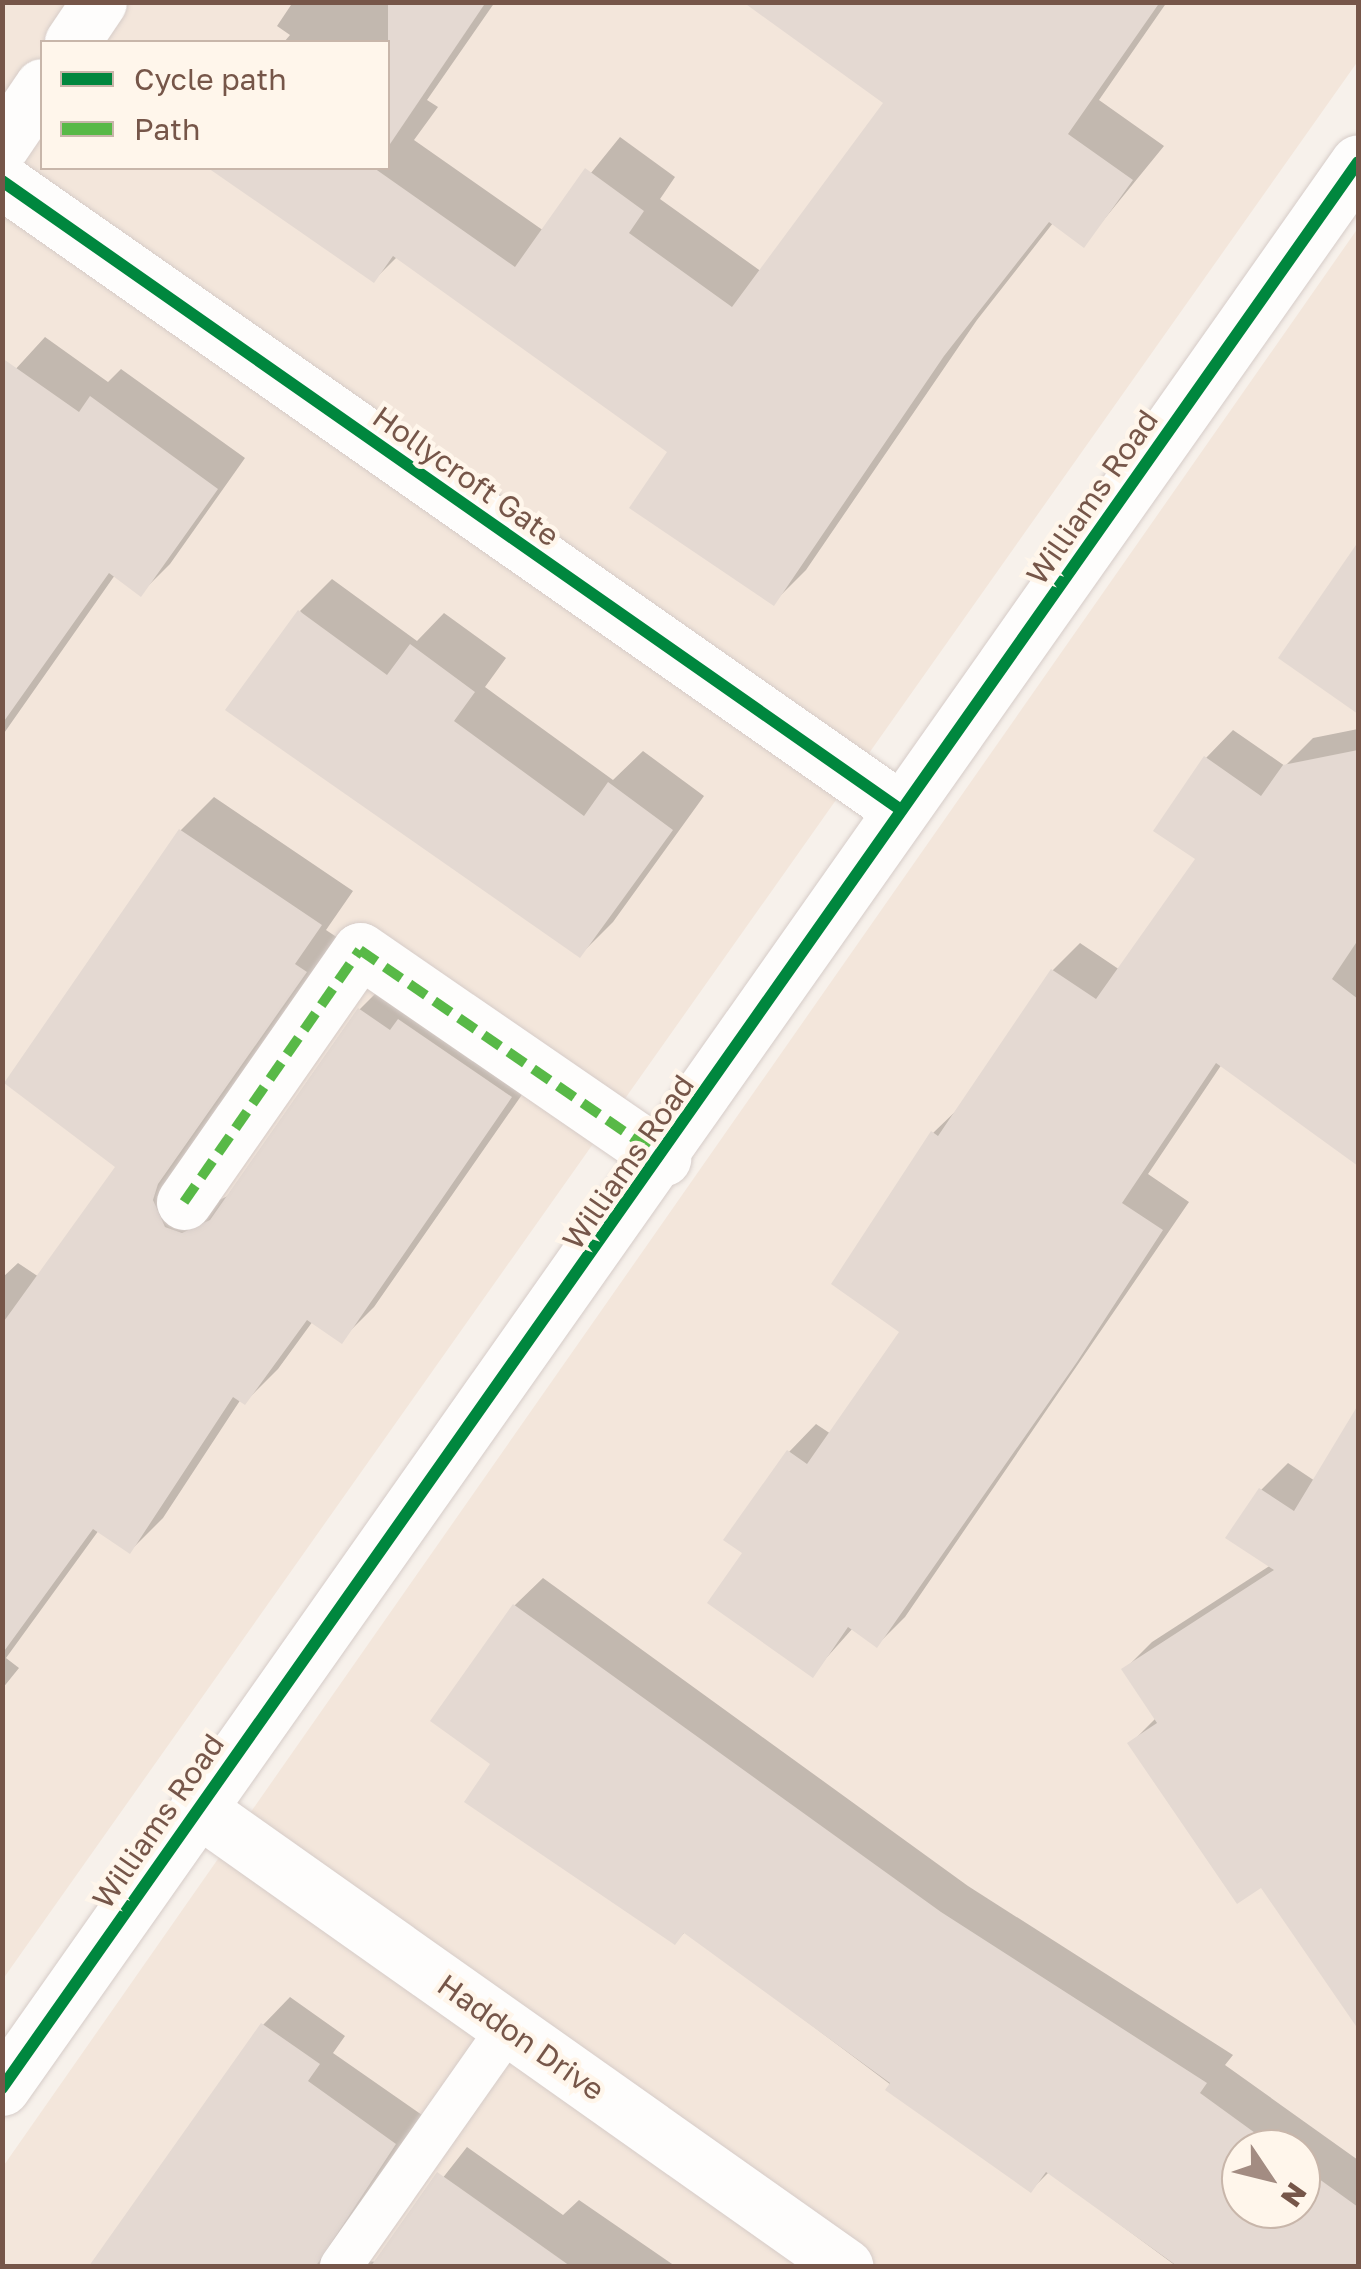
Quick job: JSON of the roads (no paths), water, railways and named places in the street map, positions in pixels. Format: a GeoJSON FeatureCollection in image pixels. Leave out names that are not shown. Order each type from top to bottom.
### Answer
{"type":"FeatureCollection","features":[{"type":"Feature","properties":{"kind":"street"},"geometry":{"type":"LineString","coordinates":[[73,40],[99,2]]}},
{"type":"Feature","properties":{"kind":"street"},"geometry":{"type":"LineString","coordinates":[[2,145],[40,89]]}},
{"type":"Feature","properties":{"kind":"street","name":"Williams Road"},"geometry":{"type":"LineString","coordinates":[[2,2088],[197,1808],[663,1158],[901,810],[1358,162]]}},
{"type":"Feature","properties":{"kind":"street","name":"Hollycroft Gate"},"geometry":{"type":"LineString","coordinates":[[2,181],[901,810]]}},
{"type":"Feature","properties":{"kind":"street"},"geometry":{"type":"LineString","coordinates":[[184,1202],[360,950],[663,1158]]}},
{"type":"Feature","properties":{"kind":"street","name":"Haddon Drive"},"geometry":{"type":"LineString","coordinates":[[197,1808],[845,2266]]}},
{"type":"Feature","properties":{"kind":"lane"},"geometry":{"type":"LineString","coordinates":[[341,2266],[508,2028]]}}]}
